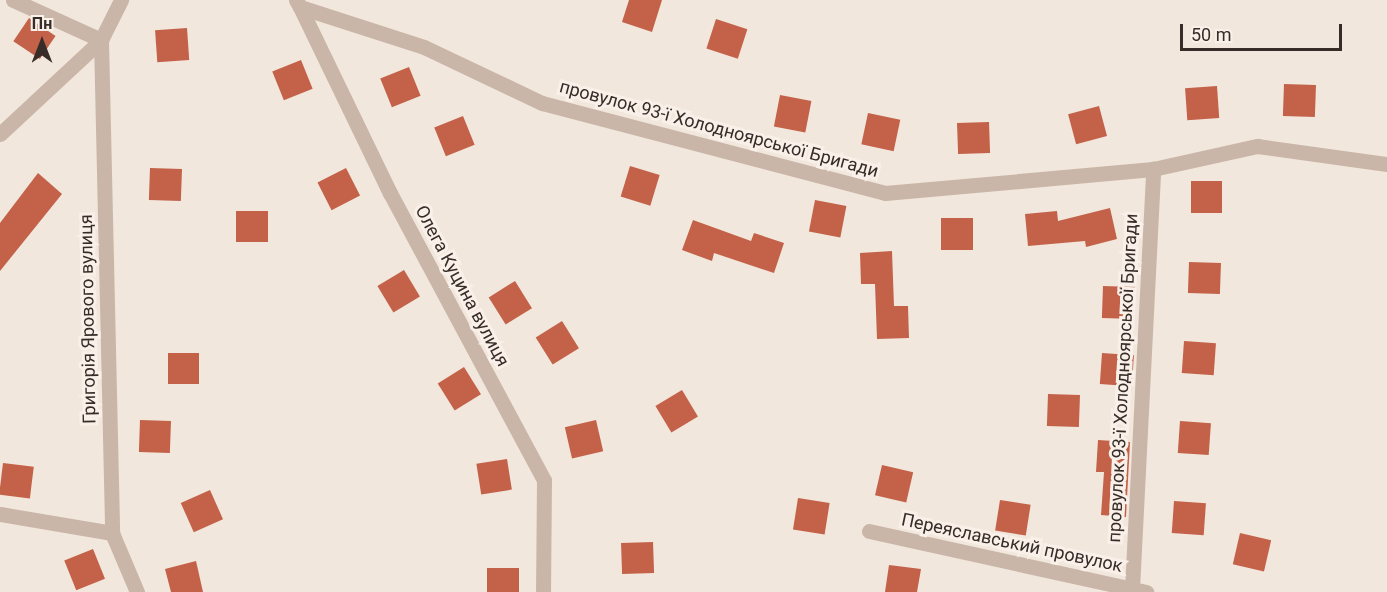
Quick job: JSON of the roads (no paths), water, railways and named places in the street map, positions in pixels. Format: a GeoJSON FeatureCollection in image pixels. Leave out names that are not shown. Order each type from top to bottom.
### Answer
{"type":"FeatureCollection","features":[{"type":"Feature","properties":{"kind":"street"},"geometry":{"type":"LineString","coordinates":[[13,0],[101,40]]}},
{"type":"Feature","properties":{"kind":"street"},"geometry":{"type":"LineString","coordinates":[[0,134],[101,40],[121,0]]}},
{"type":"Feature","properties":{"kind":"street","name":"провулок 93-ї Холодноярської Бригади"},"geometry":{"type":"LineString","coordinates":[[298,3],[424,48],[542,103],[885,193],[1153,169],[1257,146],[1387,164]]}},
{"type":"Feature","properties":{"kind":"street","name":"Олега Куцина вулиця"},"geometry":{"type":"LineString","coordinates":[[298,3],[390,194],[544,480],[543,592]]}},
{"type":"Feature","properties":{"kind":"street","name":"Григорія Ярового вулиця"},"geometry":{"type":"LineString","coordinates":[[101,40],[112,533],[137,592]]}},
{"type":"Feature","properties":{"kind":"street","name":"провулок 93-ї Холодноярської Бригади"},"geometry":{"type":"LineString","coordinates":[[1139,590],[1153,169]]}},
{"type":"Feature","properties":{"kind":"street"},"geometry":{"type":"LineString","coordinates":[[0,514],[112,533]]}},
{"type":"Feature","properties":{"kind":"street","name":"Переяславський провулок"},"geometry":{"type":"LineString","coordinates":[[869,531],[1139,590]]}}]}
